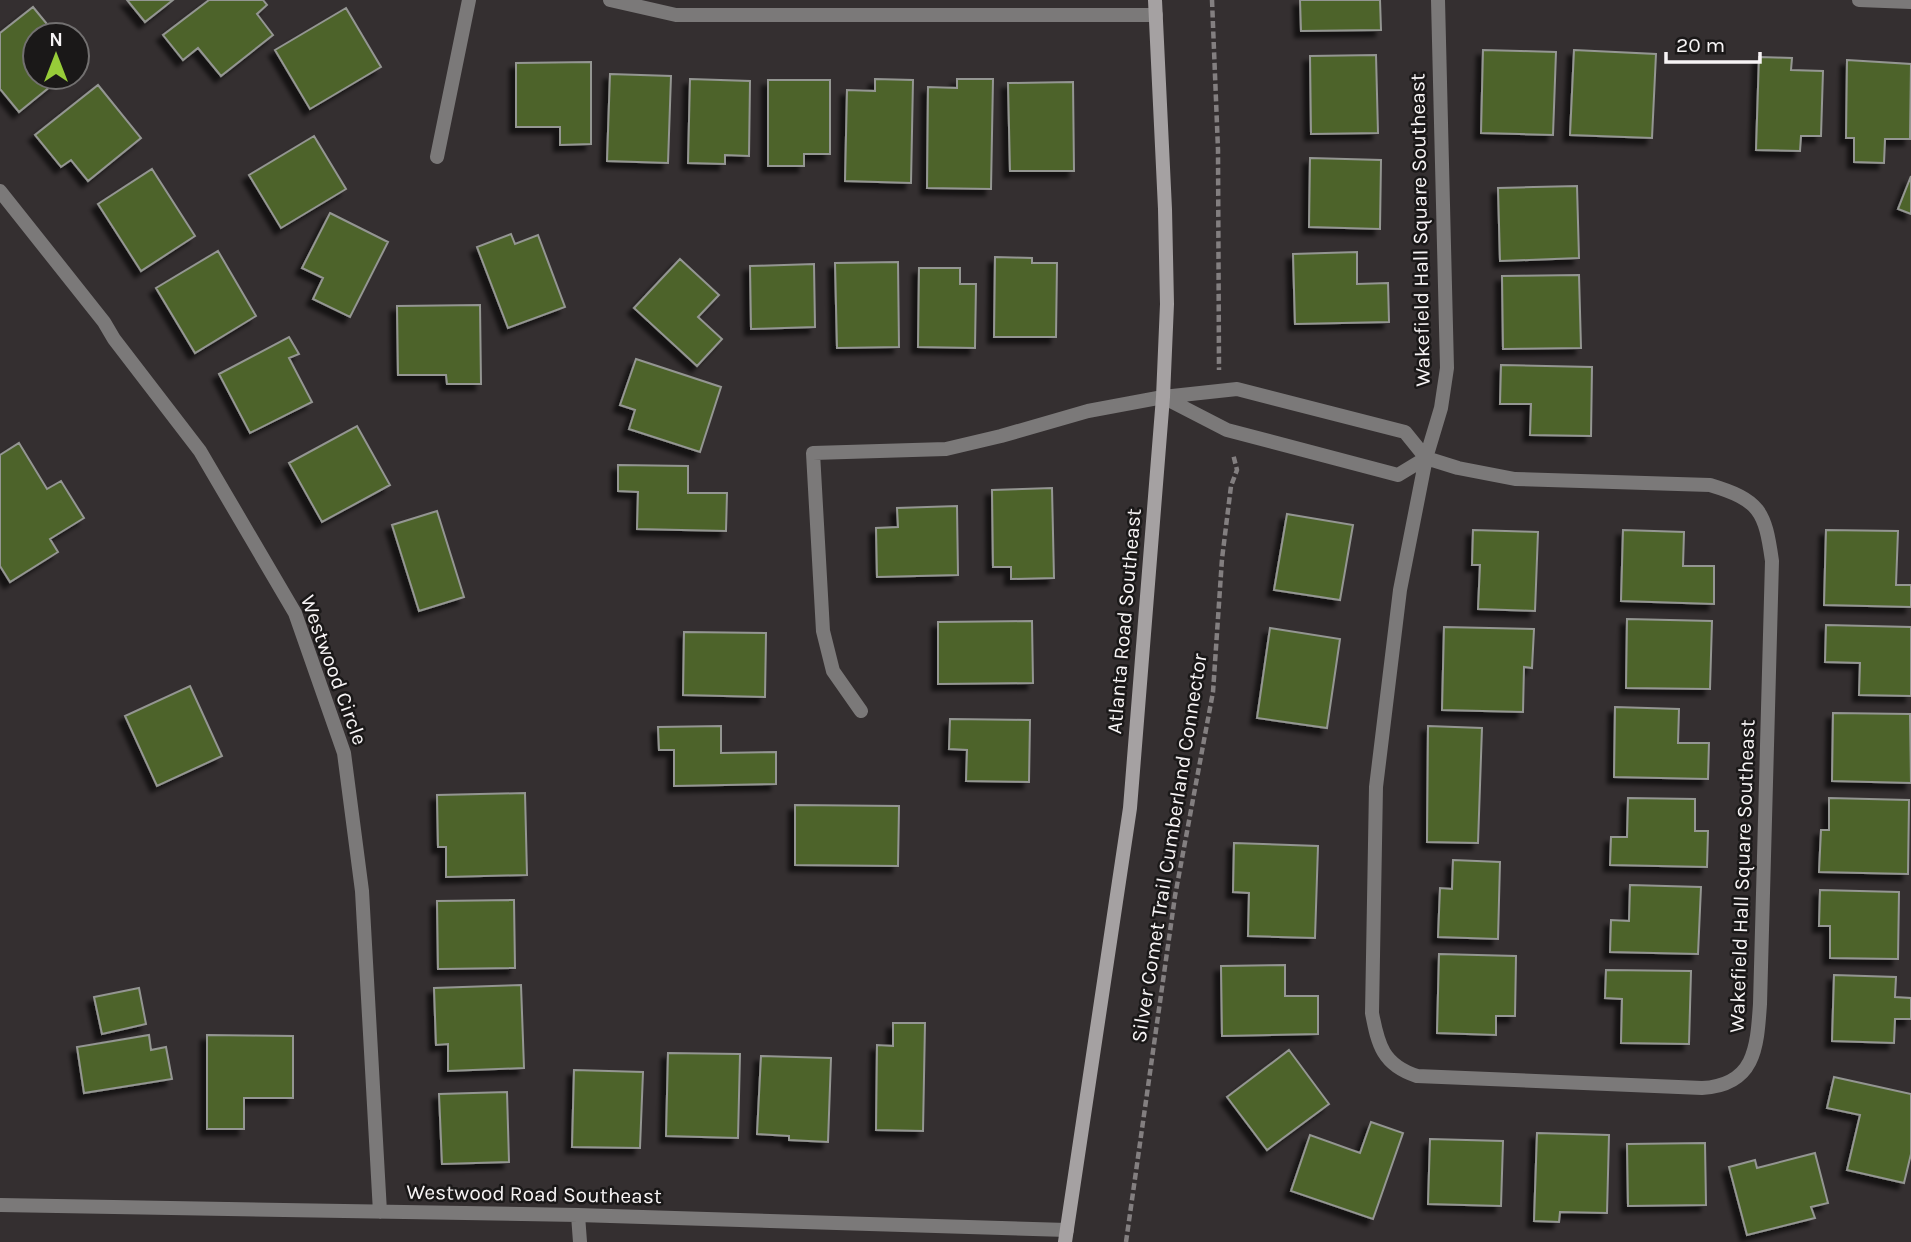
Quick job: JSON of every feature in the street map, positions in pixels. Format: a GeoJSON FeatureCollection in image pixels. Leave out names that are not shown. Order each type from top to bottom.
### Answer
{"type":"FeatureCollection","features":[{"type":"Feature","properties":{"kind":"main road","name":"Atlanta Road Southeast"},"geometry":{"type":"LineString","coordinates":[[1066,1236],[1130,808],[1163,397],[1167,304],[1166,209],[1156,7]]}},
{"type":"Feature","properties":{"kind":"street"},"geometry":{"type":"LineString","coordinates":[[437,158],[469,0]]}},
{"type":"Feature","properties":{"kind":"street"},"geometry":{"type":"LineString","coordinates":[[610,0],[676,15],[1156,7]]}},
{"type":"Feature","properties":{"kind":"street","name":"Wakefield Hall Square Southeast"},"geometry":{"type":"LineString","coordinates":[[1426,458],[1515,479],[1710,485],[1739,494],[1755,505],[1767,527],[1772,561],[1760,1004],[1757,1046],[1739,1077],[1718,1087],[1702,1088],[1417,1076],[1392,1064],[1377,1041],[1372,1013],[1377,787],[1400,590],[1426,458],[1441,408],[1447,368],[1438,0]]}},
{"type":"Feature","properties":{"kind":"street"},"geometry":{"type":"LineString","coordinates":[[1859,0],[1911,2]]}},
{"type":"Feature","properties":{"kind":"street","name":"Westwood Circle"},"geometry":{"type":"LineString","coordinates":[[0,191],[104,322],[114,339],[200,451],[295,613],[344,753],[362,891],[380,1212]]}},
{"type":"Feature","properties":{"kind":"street"},"geometry":{"type":"LineString","coordinates":[[861,710],[833,671],[823,631],[813,453],[946,449],[1088,411],[1163,397],[1237,388],[1405,432],[1426,458],[1398,475],[1227,430],[1163,397]]}},
{"type":"Feature","properties":{"kind":"street","name":"Westwood Road Southeast"},"geometry":{"type":"LineString","coordinates":[[0,1205],[578,1215],[1066,1236]]}},
{"type":"Feature","properties":{"kind":"street"},"geometry":{"type":"LineString","coordinates":[[578,1215],[580,1242]]}},
{"type":"Feature","properties":{"kind":"path"},"geometry":{"type":"LineString","coordinates":[[1212,0],[1218,150],[1220,391]]}},
{"type":"Feature","properties":{"kind":"path","name":"Silver Comet Trail Cumberland Connector"},"geometry":{"type":"LineString","coordinates":[[1126,1242],[1175,896],[1213,692],[1222,559],[1231,486],[1237,470],[1227,430]]}},
{"type":"Feature","properties":{"kind":"building"},"geometry":{"type":"Polygon","coordinates":[[[127,0],[173,0],[145,22],[127,0]]]}},
{"type":"Feature","properties":{"kind":"building"},"geometry":{"type":"Polygon","coordinates":[[[209,0],[263,0],[267,5],[257,14],[273,35],[221,76],[198,48],[183,60],[163,35],[209,0]]]}},
{"type":"Feature","properties":{"kind":"building"},"geometry":{"type":"Polygon","coordinates":[[[1300,0],[1380,0],[1381,30],[1301,31],[1300,0]]]}},
{"type":"Feature","properties":{"kind":"building"},"geometry":{"type":"Polygon","coordinates":[[[33,7],[44,21],[21,21],[21,91],[45,91],[19,112],[0,89],[0,33],[33,7]]]}},
{"type":"Feature","properties":{"kind":"building"},"geometry":{"type":"Polygon","coordinates":[[[346,8],[381,67],[310,109],[275,50],[346,8]]]}},
{"type":"Feature","properties":{"kind":"building"},"geometry":{"type":"Polygon","coordinates":[[[1483,50],[1556,52],[1553,135],[1481,133],[1483,50]]]}},
{"type":"Feature","properties":{"kind":"building"},"geometry":{"type":"Polygon","coordinates":[[[1574,50],[1656,54],[1652,138],[1570,135],[1574,50]]]}},
{"type":"Feature","properties":{"kind":"building"},"geometry":{"type":"Polygon","coordinates":[[[1376,55],[1378,133],[1311,134],[1310,56],[1376,55]]]}},
{"type":"Feature","properties":{"kind":"building"},"geometry":{"type":"Polygon","coordinates":[[[1759,57],[1792,58],[1791,70],[1823,71],[1821,136],[1801,136],[1800,151],[1756,150],[1759,57]]]}},
{"type":"Feature","properties":{"kind":"building"},"geometry":{"type":"Polygon","coordinates":[[[1847,60],[1911,64],[1910,139],[1885,139],[1884,163],[1854,162],[1854,138],[1846,138],[1847,60]]]}},
{"type":"Feature","properties":{"kind":"building"},"geometry":{"type":"Polygon","coordinates":[[[591,62],[591,144],[560,145],[560,127],[516,127],[516,63],[591,62]]]}},
{"type":"Feature","properties":{"kind":"building"},"geometry":{"type":"Polygon","coordinates":[[[610,74],[671,76],[668,163],[607,161],[610,74]]]}},
{"type":"Feature","properties":{"kind":"building"},"geometry":{"type":"Polygon","coordinates":[[[690,79],[750,81],[749,156],[725,155],[725,164],[688,163],[690,79]]]}},
{"type":"Feature","properties":{"kind":"building"},"geometry":{"type":"Polygon","coordinates":[[[875,79],[913,80],[911,183],[845,181],[847,90],[875,91],[875,79]]]}},
{"type":"Feature","properties":{"kind":"building"},"geometry":{"type":"Polygon","coordinates":[[[957,79],[993,79],[991,189],[927,188],[928,87],[957,88],[957,79]]]}},
{"type":"Feature","properties":{"kind":"building"},"geometry":{"type":"Polygon","coordinates":[[[768,80],[830,80],[830,154],[804,154],[804,166],[768,166],[768,80]]]}},
{"type":"Feature","properties":{"kind":"building"},"geometry":{"type":"Polygon","coordinates":[[[1073,82],[1074,171],[1010,171],[1008,83],[1073,82]]]}},
{"type":"Feature","properties":{"kind":"building"},"geometry":{"type":"Polygon","coordinates":[[[98,85],[141,138],[88,181],[71,160],[61,167],[35,135],[98,85]]]}},
{"type":"Feature","properties":{"kind":"building"},"geometry":{"type":"Polygon","coordinates":[[[314,136],[346,189],[281,228],[249,175],[314,136]]]}},
{"type":"Feature","properties":{"kind":"building"},"geometry":{"type":"Polygon","coordinates":[[[1310,158],[1381,160],[1380,229],[1309,227],[1310,158]]]}},
{"type":"Feature","properties":{"kind":"building"},"geometry":{"type":"Polygon","coordinates":[[[152,169],[195,236],[141,271],[98,204],[152,169]]]}},
{"type":"Feature","properties":{"kind":"building"},"geometry":{"type":"Polygon","coordinates":[[[1911,176],[1911,214],[1898,209],[1911,176]]]}},
{"type":"Feature","properties":{"kind":"building"},"geometry":{"type":"Polygon","coordinates":[[[1577,186],[1579,258],[1500,261],[1498,188],[1577,186]]]}},
{"type":"Feature","properties":{"kind":"building"},"geometry":{"type":"Polygon","coordinates":[[[330,213],[388,242],[350,317],[313,299],[323,278],[302,268],[330,213]]]}},
{"type":"Feature","properties":{"kind":"building"},"geometry":{"type":"Polygon","coordinates":[[[511,234],[515,244],[538,235],[565,307],[508,328],[477,247],[511,234]]]}},
{"type":"Feature","properties":{"kind":"building"},"geometry":{"type":"Polygon","coordinates":[[[218,251],[256,316],[195,353],[156,288],[218,251]]]}},
{"type":"Feature","properties":{"kind":"building"},"geometry":{"type":"Polygon","coordinates":[[[1357,252],[1357,284],[1388,283],[1389,322],[1295,324],[1293,254],[1357,252]]]}},
{"type":"Feature","properties":{"kind":"building"},"geometry":{"type":"Polygon","coordinates":[[[995,257],[1032,258],[1032,263],[1057,263],[1056,337],[994,337],[995,257]]]}},
{"type":"Feature","properties":{"kind":"building"},"geometry":{"type":"Polygon","coordinates":[[[680,259],[719,295],[698,317],[722,339],[697,366],[634,308],[680,259]]]}},
{"type":"Feature","properties":{"kind":"building"},"geometry":{"type":"Polygon","coordinates":[[[898,262],[899,347],[837,348],[835,263],[898,262]]]}},
{"type":"Feature","properties":{"kind":"building"},"geometry":{"type":"Polygon","coordinates":[[[814,264],[815,327],[751,329],[750,266],[814,264]]]}},
{"type":"Feature","properties":{"kind":"building"},"geometry":{"type":"Polygon","coordinates":[[[919,268],[960,268],[960,284],[976,284],[975,348],[918,347],[919,268]]]}},
{"type":"Feature","properties":{"kind":"building"},"geometry":{"type":"Polygon","coordinates":[[[1579,275],[1581,348],[1503,349],[1502,276],[1579,275]]]}},
{"type":"Feature","properties":{"kind":"building"},"geometry":{"type":"Polygon","coordinates":[[[480,305],[481,384],[447,384],[446,375],[398,375],[397,306],[480,305]]]}},
{"type":"Feature","properties":{"kind":"building"},"geometry":{"type":"Polygon","coordinates":[[[289,337],[299,354],[289,358],[312,402],[250,433],[219,374],[289,337]]]}},
{"type":"Feature","properties":{"kind":"building"},"geometry":{"type":"Polygon","coordinates":[[[636,359],[721,387],[700,452],[629,429],[635,410],[620,405],[636,359]]]}},
{"type":"Feature","properties":{"kind":"building"},"geometry":{"type":"Polygon","coordinates":[[[1501,365],[1592,367],[1591,436],[1530,435],[1531,404],[1500,404],[1501,365]]]}},
{"type":"Feature","properties":{"kind":"building"},"geometry":{"type":"Polygon","coordinates":[[[357,426],[390,485],[322,522],[289,463],[357,426]]]}},
{"type":"Feature","properties":{"kind":"building"},"geometry":{"type":"Polygon","coordinates":[[[19,443],[47,489],[61,481],[84,518],[50,539],[58,552],[10,582],[0,566],[0,455],[19,443]]]}},
{"type":"Feature","properties":{"kind":"building"},"geometry":{"type":"Polygon","coordinates":[[[618,465],[688,466],[688,493],[727,493],[726,531],[637,529],[638,492],[618,491],[618,465]]]}},
{"type":"Feature","properties":{"kind":"building"},"geometry":{"type":"Polygon","coordinates":[[[1052,488],[1054,578],[1011,579],[1011,567],[993,567],[992,490],[1052,488]]]}},
{"type":"Feature","properties":{"kind":"building"},"geometry":{"type":"Polygon","coordinates":[[[957,506],[958,575],[877,577],[876,528],[898,527],[897,508],[957,506]]]}},
{"type":"Feature","properties":{"kind":"building"},"geometry":{"type":"Polygon","coordinates":[[[437,511],[464,597],[419,611],[392,525],[437,511]]]}},
{"type":"Feature","properties":{"kind":"building"},"geometry":{"type":"Polygon","coordinates":[[[1287,514],[1353,525],[1340,600],[1274,590],[1287,514]]]}},
{"type":"Feature","properties":{"kind":"building"},"geometry":{"type":"Polygon","coordinates":[[[1473,530],[1538,532],[1535,611],[1478,609],[1480,565],[1472,565],[1473,530]]]}},
{"type":"Feature","properties":{"kind":"building"},"geometry":{"type":"Polygon","coordinates":[[[1623,530],[1684,532],[1683,566],[1714,566],[1714,604],[1621,601],[1623,530]]]}},
{"type":"Feature","properties":{"kind":"building"},"geometry":{"type":"Polygon","coordinates":[[[1826,530],[1898,531],[1896,585],[1911,585],[1911,607],[1824,605],[1826,530]]]}},
{"type":"Feature","properties":{"kind":"building"},"geometry":{"type":"Polygon","coordinates":[[[1627,619],[1712,621],[1710,689],[1626,688],[1627,619]]]}},
{"type":"Feature","properties":{"kind":"building"},"geometry":{"type":"Polygon","coordinates":[[[1032,621],[1033,683],[938,684],[938,622],[1032,621]]]}},
{"type":"Feature","properties":{"kind":"building"},"geometry":{"type":"Polygon","coordinates":[[[1826,625],[1911,627],[1911,696],[1859,695],[1860,663],[1825,662],[1826,625]]]}},
{"type":"Feature","properties":{"kind":"building"},"geometry":{"type":"Polygon","coordinates":[[[1444,627],[1534,629],[1532,668],[1524,667],[1523,712],[1442,710],[1444,627]]]}},
{"type":"Feature","properties":{"kind":"building"},"geometry":{"type":"Polygon","coordinates":[[[1270,628],[1340,639],[1327,728],[1257,718],[1270,628]]]}},
{"type":"Feature","properties":{"kind":"building"},"geometry":{"type":"Polygon","coordinates":[[[684,632],[766,633],[765,697],[683,695],[684,632]]]}},
{"type":"Feature","properties":{"kind":"building"},"geometry":{"type":"Polygon","coordinates":[[[190,686],[222,756],[157,786],[125,716],[190,686]]]}},
{"type":"Feature","properties":{"kind":"building"},"geometry":{"type":"Polygon","coordinates":[[[1615,707],[1679,709],[1678,743],[1709,743],[1708,779],[1614,777],[1615,707]]]}},
{"type":"Feature","properties":{"kind":"building"},"geometry":{"type":"Polygon","coordinates":[[[1833,713],[1910,714],[1911,783],[1832,781],[1833,713]]]}},
{"type":"Feature","properties":{"kind":"building"},"geometry":{"type":"Polygon","coordinates":[[[950,719],[1030,720],[1029,782],[966,781],[967,750],[949,749],[950,719]]]}},
{"type":"Feature","properties":{"kind":"building"},"geometry":{"type":"Polygon","coordinates":[[[721,726],[721,753],[776,752],[776,784],[674,786],[674,750],[659,750],[658,727],[721,726]]]}},
{"type":"Feature","properties":{"kind":"building"},"geometry":{"type":"Polygon","coordinates":[[[1428,726],[1482,728],[1478,843],[1427,842],[1428,726]]]}},
{"type":"Feature","properties":{"kind":"building"},"geometry":{"type":"Polygon","coordinates":[[[525,793],[527,875],[446,877],[446,847],[438,847],[437,795],[525,793]]]}},
{"type":"Feature","properties":{"kind":"building"},"geometry":{"type":"Polygon","coordinates":[[[1628,798],[1695,799],[1695,831],[1708,831],[1707,867],[1610,865],[1611,837],[1627,837],[1628,798]]]}},
{"type":"Feature","properties":{"kind":"building"},"geometry":{"type":"Polygon","coordinates":[[[1829,798],[1909,800],[1908,874],[1819,872],[1821,830],[1829,830],[1829,798]]]}},
{"type":"Feature","properties":{"kind":"building"},"geometry":{"type":"Polygon","coordinates":[[[795,805],[899,806],[898,866],[795,865],[795,805]]]}},
{"type":"Feature","properties":{"kind":"building"},"geometry":{"type":"Polygon","coordinates":[[[1234,843],[1318,846],[1315,938],[1248,936],[1249,893],[1233,892],[1234,843]]]}},
{"type":"Feature","properties":{"kind":"building"},"geometry":{"type":"Polygon","coordinates":[[[1453,860],[1500,862],[1498,939],[1438,937],[1440,888],[1452,889],[1453,860]]]}},
{"type":"Feature","properties":{"kind":"building"},"geometry":{"type":"Polygon","coordinates":[[[1630,885],[1701,887],[1698,954],[1610,952],[1611,920],[1629,921],[1630,885]]]}},
{"type":"Feature","properties":{"kind":"building"},"geometry":{"type":"Polygon","coordinates":[[[1820,890],[1899,892],[1898,959],[1830,958],[1830,926],[1819,926],[1820,890]]]}},
{"type":"Feature","properties":{"kind":"building"},"geometry":{"type":"Polygon","coordinates":[[[514,900],[515,968],[438,969],[437,901],[514,900]]]}},
{"type":"Feature","properties":{"kind":"building"},"geometry":{"type":"Polygon","coordinates":[[[1439,954],[1516,956],[1515,1016],[1496,1016],[1496,1035],[1437,1033],[1439,954]]]}},
{"type":"Feature","properties":{"kind":"building"},"geometry":{"type":"Polygon","coordinates":[[[1285,965],[1285,996],[1318,996],[1318,1034],[1222,1036],[1221,966],[1285,965]]]}},
{"type":"Feature","properties":{"kind":"building"},"geometry":{"type":"Polygon","coordinates":[[[1606,970],[1691,971],[1689,1044],[1621,1043],[1622,999],[1605,998],[1606,970]]]}},
{"type":"Feature","properties":{"kind":"building"},"geometry":{"type":"Polygon","coordinates":[[[1834,975],[1896,977],[1895,997],[1911,998],[1911,1019],[1895,1019],[1894,1043],[1832,1041],[1834,975]]]}},
{"type":"Feature","properties":{"kind":"building"},"geometry":{"type":"Polygon","coordinates":[[[521,985],[524,1068],[448,1071],[448,1044],[436,1045],[434,988],[521,985]]]}},
{"type":"Feature","properties":{"kind":"building"},"geometry":{"type":"Polygon","coordinates":[[[139,988],[146,1024],[102,1034],[94,997],[139,988]]]}},
{"type":"Feature","properties":{"kind":"building"},"geometry":{"type":"Polygon","coordinates":[[[893,1023],[925,1023],[923,1131],[876,1130],[877,1045],[893,1046],[893,1023]]]}},
{"type":"Feature","properties":{"kind":"building"},"geometry":{"type":"Polygon","coordinates":[[[149,1035],[151,1050],[166,1047],[172,1079],[84,1093],[77,1047],[149,1035]]]}},
{"type":"Feature","properties":{"kind":"building"},"geometry":{"type":"Polygon","coordinates":[[[207,1035],[293,1036],[293,1098],[244,1098],[244,1129],[207,1129],[207,1035]]]}},
{"type":"Feature","properties":{"kind":"building"},"geometry":{"type":"Polygon","coordinates":[[[1289,1050],[1329,1104],[1267,1150],[1227,1097],[1289,1050]]]}},
{"type":"Feature","properties":{"kind":"building"},"geometry":{"type":"Polygon","coordinates":[[[668,1053],[740,1054],[738,1138],[666,1136],[668,1053]]]}},
{"type":"Feature","properties":{"kind":"building"},"geometry":{"type":"Polygon","coordinates":[[[761,1056],[831,1058],[828,1142],[789,1140],[789,1136],[757,1134],[761,1056]]]}},
{"type":"Feature","properties":{"kind":"building"},"geometry":{"type":"Polygon","coordinates":[[[574,1070],[643,1072],[640,1148],[572,1147],[574,1070]]]}},
{"type":"Feature","properties":{"kind":"building"},"geometry":{"type":"Polygon","coordinates":[[[1834,1077],[1911,1094],[1911,1154],[1904,1183],[1847,1170],[1860,1115],[1827,1108],[1834,1077]]]}},
{"type":"Feature","properties":{"kind":"building"},"geometry":{"type":"Polygon","coordinates":[[[507,1092],[509,1162],[442,1164],[439,1094],[507,1092]]]}},
{"type":"Feature","properties":{"kind":"building"},"geometry":{"type":"Polygon","coordinates":[[[1371,1122],[1403,1133],[1373,1219],[1291,1191],[1310,1135],[1360,1153],[1371,1122]]]}},
{"type":"Feature","properties":{"kind":"building"},"geometry":{"type":"Polygon","coordinates":[[[1537,1133],[1609,1135],[1607,1213],[1560,1212],[1559,1222],[1534,1221],[1537,1133]]]}},
{"type":"Feature","properties":{"kind":"building"},"geometry":{"type":"Polygon","coordinates":[[[1430,1139],[1503,1141],[1501,1206],[1428,1204],[1430,1139]]]}},
{"type":"Feature","properties":{"kind":"building"},"geometry":{"type":"Polygon","coordinates":[[[1705,1143],[1706,1205],[1628,1206],[1627,1144],[1705,1143]]]}},
{"type":"Feature","properties":{"kind":"building"},"geometry":{"type":"Polygon","coordinates":[[[1815,1153],[1828,1203],[1811,1207],[1815,1218],[1747,1235],[1729,1167],[1755,1160],[1757,1168],[1815,1153]]]}}]}
